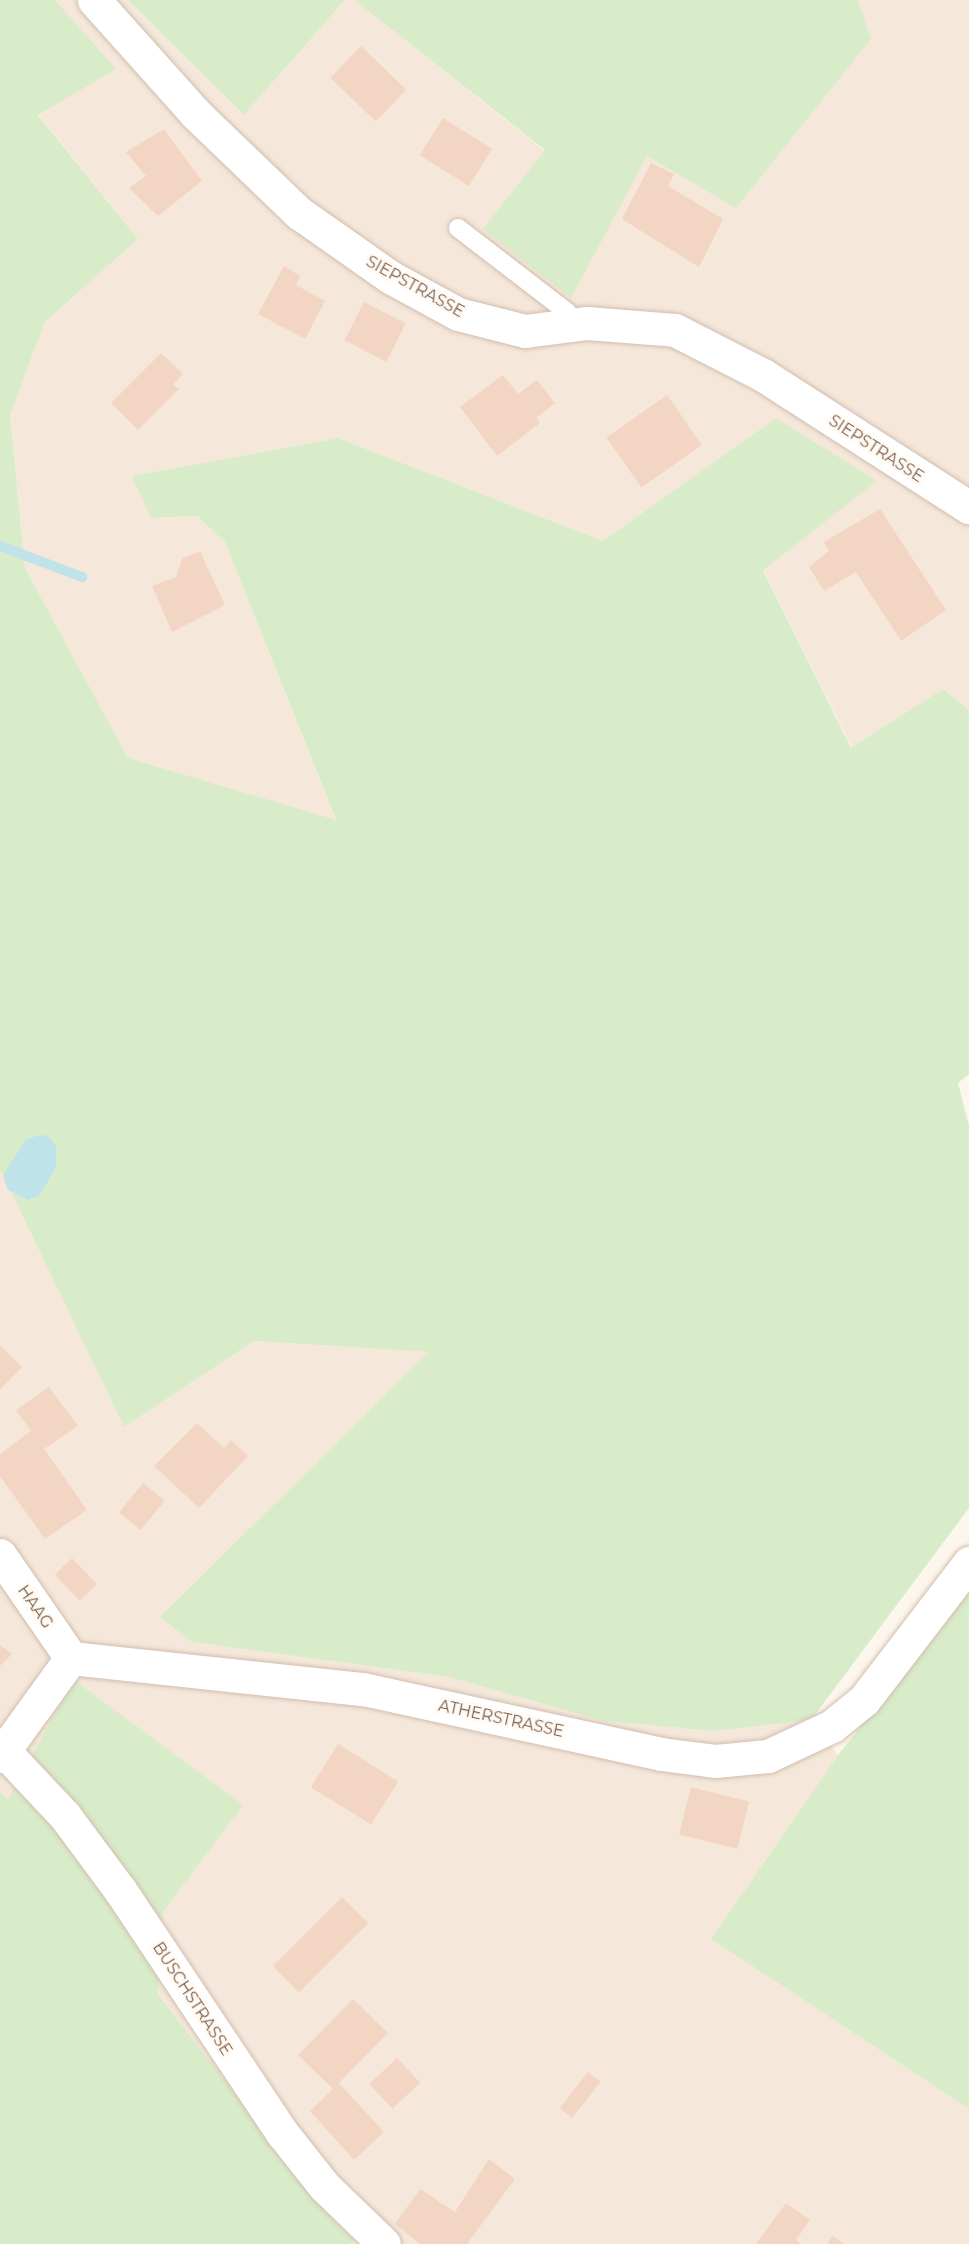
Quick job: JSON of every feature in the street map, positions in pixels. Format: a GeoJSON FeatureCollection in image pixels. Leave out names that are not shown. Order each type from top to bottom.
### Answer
{"type":"FeatureCollection","features":[{"type":"Feature","properties":{"kind":"street","name":"SIEPSTRASSE"},"geometry":{"type":"LineString","coordinates":[[94,0],[196,114],[299,213],[390,277],[458,314],[525,331],[570,325],[675,330],[763,375],[969,507]]}},
{"type":"Feature","properties":{"kind":"street","name":"HAAG"},"geometry":{"type":"LineString","coordinates":[[0,1555],[71,1658]]}},
{"type":"Feature","properties":{"kind":"street","name":"ATHERSTRASSE"},"geometry":{"type":"LineString","coordinates":[[71,1658],[363,1689],[661,1754],[715,1761],[768,1756],[832,1726],[864,1700],[911,1643],[969,1563]]}},
{"type":"Feature","properties":{"kind":"street"},"geometry":{"type":"LineString","coordinates":[[2,1754],[71,1658]]}},
{"type":"Feature","properties":{"kind":"street","name":"BUSCHSTRASSE"},"geometry":{"type":"LineString","coordinates":[[2,1754],[65,1816],[120,1890],[283,2134],[324,2186],[384,2244]]}},
{"type":"Feature","properties":{"kind":"lane"},"geometry":{"type":"LineString","coordinates":[[458,228],[567,312],[570,325]]}},
{"type":"Feature","properties":{"kind":"shaded area"},"geometry":{"type":"Polygon","coordinates":[[[55,0],[128,0],[244,115],[345,0],[354,0],[545,151],[647,156],[871,39],[858,0],[969,0],[969,710],[943,689],[852,748],[763,569],[776,418],[603,541],[338,438],[133,476],[151,518],[197,516],[225,542],[336,821],[128,758],[25,568],[10,416],[44,323],[138,239],[38,114],[115,69],[55,0]]]}},
{"type":"Feature","properties":{"kind":"shaded area"},"geometry":{"type":"Polygon","coordinates":[[[0,1169],[124,1427],[254,1341],[430,1352],[161,1617],[192,1642],[449,1677],[603,1721],[714,1731],[811,1720],[838,1755],[711,1939],[969,2109],[969,2244],[350,2244],[353,2240],[333,2221],[158,1994],[163,1912],[242,1806],[8,1800],[0,1792],[0,1169]]]}},
{"type":"Feature","properties":{"kind":"green space"},"geometry":{"type":"Polygon","coordinates":[[[0,0],[55,0],[116,69],[38,115],[138,239],[44,323],[10,416],[25,568],[128,758],[336,820],[225,542],[197,516],[151,518],[132,476],[338,438],[603,541],[776,418],[877,481],[763,570],[851,748],[943,689],[969,710],[969,1074],[958,1083],[969,1126],[969,1508],[811,1720],[714,1731],[603,1721],[449,1677],[192,1642],[160,1617],[429,1352],[254,1341],[124,1427],[0,1169],[0,0]]]}},
{"type":"Feature","properties":{"kind":"green space"},"geometry":{"type":"Polygon","coordinates":[[[128,0],[345,0],[244,115],[128,0]]]}},
{"type":"Feature","properties":{"kind":"green space"},"geometry":{"type":"Polygon","coordinates":[[[354,0],[858,0],[871,39],[736,208],[647,156],[571,298],[483,229],[545,150],[354,0]]]}},
{"type":"Feature","properties":{"kind":"green space"},"geometry":{"type":"Polygon","coordinates":[[[969,1589],[969,2109],[711,1939],[838,1755],[969,1589]]]}},
{"type":"Feature","properties":{"kind":"green space"},"geometry":{"type":"Polygon","coordinates":[[[74,1680],[243,1805],[163,1912],[158,1994],[333,2221],[354,2240],[350,2244],[0,2244],[0,1792],[8,1799],[74,1680]]]}},
{"type":"Feature","properties":{"kind":"water"},"geometry":{"type":"Polygon","coordinates":[[[41,1135],[48,1136],[56,1146],[56,1167],[40,1195],[28,1200],[8,1190],[3,1176],[26,1139],[41,1135]]]}},
{"type":"Feature","properties":{"kind":"building"},"geometry":{"type":"Polygon","coordinates":[[[361,46],[406,90],[376,121],[330,78],[361,46]]]}},
{"type":"Feature","properties":{"kind":"building"},"geometry":{"type":"Polygon","coordinates":[[[443,118],[492,149],[469,186],[420,155],[443,118]]]}},
{"type":"Feature","properties":{"kind":"building"},"geometry":{"type":"Polygon","coordinates":[[[164,129],[202,181],[158,216],[129,188],[146,176],[126,152],[164,129]]]}},
{"type":"Feature","properties":{"kind":"building"},"geometry":{"type":"Polygon","coordinates":[[[651,163],[674,174],[668,186],[723,219],[699,267],[622,219],[651,163]]]}},
{"type":"Feature","properties":{"kind":"building"},"geometry":{"type":"Polygon","coordinates":[[[284,266],[300,276],[296,285],[325,301],[305,339],[258,314],[284,266]]]}},
{"type":"Feature","properties":{"kind":"building"},"geometry":{"type":"Polygon","coordinates":[[[364,302],[406,323],[386,362],[344,340],[364,302]]]}},
{"type":"Feature","properties":{"kind":"building"},"geometry":{"type":"Polygon","coordinates":[[[161,353],[183,374],[173,385],[179,389],[138,430],[111,403],[161,353]]]}},
{"type":"Feature","properties":{"kind":"building"},"geometry":{"type":"Polygon","coordinates":[[[503,375],[518,394],[537,380],[555,403],[536,418],[540,423],[497,456],[460,407],[503,375]]]}},
{"type":"Feature","properties":{"kind":"building"},"geometry":{"type":"Polygon","coordinates":[[[667,395],[702,445],[641,487],[606,437],[667,395]]]}},
{"type":"Feature","properties":{"kind":"building"},"geometry":{"type":"Polygon","coordinates":[[[880,509],[946,610],[901,641],[856,572],[824,591],[809,567],[829,551],[824,542],[880,509]]]}},
{"type":"Feature","properties":{"kind":"building"},"geometry":{"type":"Polygon","coordinates":[[[200,551],[225,605],[172,632],[152,586],[176,577],[182,559],[200,551]]]}},
{"type":"Feature","properties":{"kind":"building"},"geometry":{"type":"Polygon","coordinates":[[[0,1345],[22,1367],[0,1390],[0,1345]]]}},
{"type":"Feature","properties":{"kind":"building"},"geometry":{"type":"Polygon","coordinates":[[[49,1387],[78,1426],[44,1449],[87,1510],[45,1539],[0,1476],[0,1454],[31,1431],[16,1410],[49,1387]]]}},
{"type":"Feature","properties":{"kind":"building"},"geometry":{"type":"Polygon","coordinates":[[[197,1423],[224,1448],[231,1440],[248,1456],[199,1508],[154,1466],[197,1423]]]}},
{"type":"Feature","properties":{"kind":"building"},"geometry":{"type":"Polygon","coordinates":[[[143,1483],[165,1501],[141,1530],[119,1513],[143,1483]]]}},
{"type":"Feature","properties":{"kind":"building"},"geometry":{"type":"Polygon","coordinates":[[[72,1558],[97,1584],[80,1601],[55,1575],[72,1558]]]}},
{"type":"Feature","properties":{"kind":"building"},"geometry":{"type":"Polygon","coordinates":[[[0,1645],[12,1654],[0,1666],[0,1645]]]}},
{"type":"Feature","properties":{"kind":"building"},"geometry":{"type":"Polygon","coordinates":[[[338,1744],[398,1782],[371,1825],[311,1787],[338,1744]]]}},
{"type":"Feature","properties":{"kind":"building"},"geometry":{"type":"Polygon","coordinates":[[[691,1787],[749,1802],[737,1849],[679,1835],[691,1787]]]}},
{"type":"Feature","properties":{"kind":"building"},"geometry":{"type":"Polygon","coordinates":[[[342,1897],[368,1923],[299,1992],[273,1966],[342,1897]]]}},
{"type":"Feature","properties":{"kind":"building"},"geometry":{"type":"Polygon","coordinates":[[[353,1999],[388,2033],[339,2083],[384,2132],[354,2160],[310,2111],[333,2089],[298,2055],[353,1999]]]}},
{"type":"Feature","properties":{"kind":"building"},"geometry":{"type":"Polygon","coordinates":[[[397,2058],[420,2083],[392,2109],[369,2084],[397,2058]]]}},
{"type":"Feature","properties":{"kind":"building"},"geometry":{"type":"Polygon","coordinates":[[[588,2072],[601,2082],[572,2118],[560,2108],[588,2072]]]}},
{"type":"Feature","properties":{"kind":"building"},"geometry":{"type":"Polygon","coordinates":[[[489,2159],[515,2179],[467,2244],[420,2244],[395,2224],[420,2189],[455,2212],[489,2159]]]}},
{"type":"Feature","properties":{"kind":"building"},"geometry":{"type":"Polygon","coordinates":[[[786,2203],[810,2220],[796,2240],[801,2244],[756,2244],[786,2203]]]}},
{"type":"Feature","properties":{"kind":"building"},"geometry":{"type":"Polygon","coordinates":[[[833,2236],[844,2244],[827,2244],[833,2236]]]}},
{"type":"Feature","properties":{"kind":"waterway"},"geometry":{"type":"LineString","coordinates":[[0,546],[82,577]]}}]}
